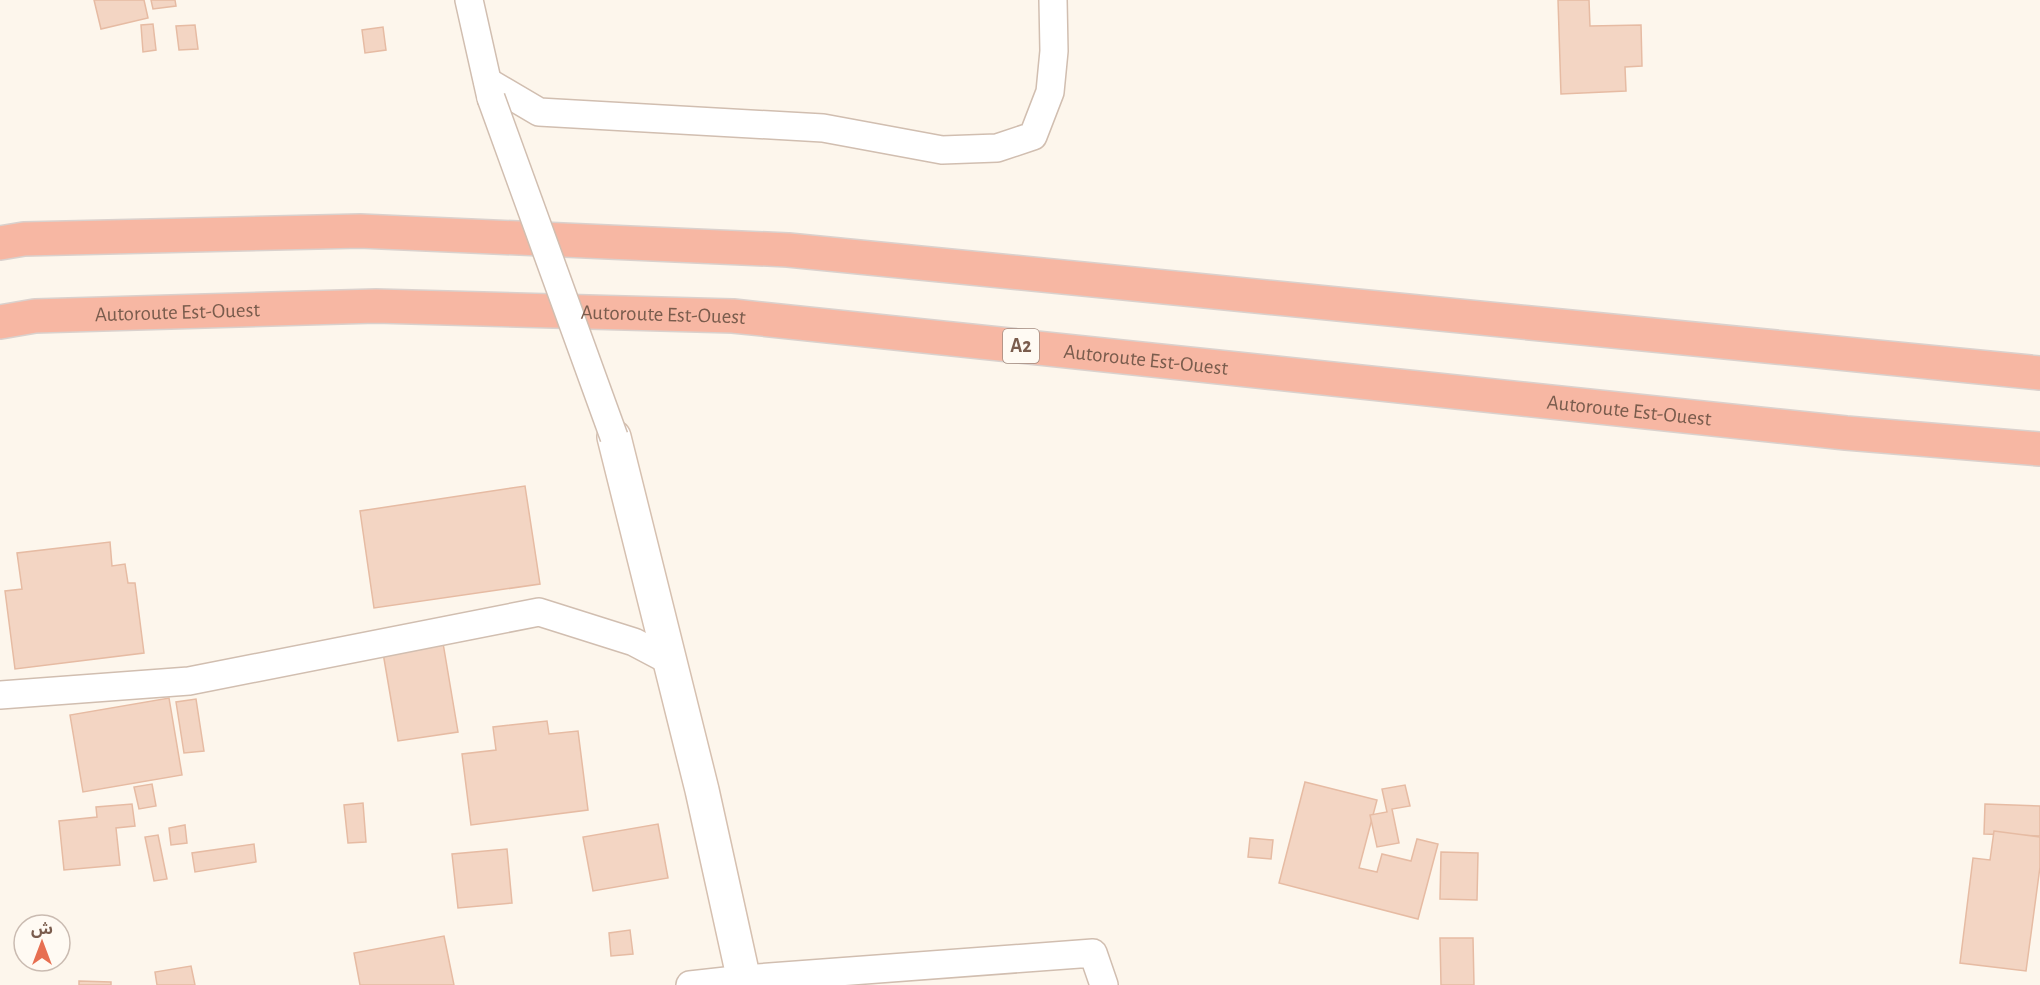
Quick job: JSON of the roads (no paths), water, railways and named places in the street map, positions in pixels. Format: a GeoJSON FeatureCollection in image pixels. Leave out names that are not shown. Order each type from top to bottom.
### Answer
{"type":"FeatureCollection","features":[{"type":"Feature","properties":{"kind":"highway"},"geometry":{"type":"LineString","coordinates":[[0,243],[24,239],[360,231],[788,250],[2040,373]]}},
{"type":"Feature","properties":{"kind":"highway","name":"Autoroute Est-Ouest"},"geometry":{"type":"LineString","coordinates":[[0,322],[35,315],[376,306],[733,315],[1834,432],[2040,449]]}},
{"type":"Feature","properties":{"kind":"street"},"geometry":{"type":"LineString","coordinates":[[469,0],[489,90],[614,437],[702,790],[745,982]]}},
{"type":"Feature","properties":{"kind":"street"},"geometry":{"type":"LineString","coordinates":[[489,90],[539,112],[823,128],[942,150],[997,148],[1033,136],[1050,92],[1054,51],[1053,0]]}},
{"type":"Feature","properties":{"kind":"street"},"geometry":{"type":"LineString","coordinates":[[0,695],[189,681],[538,612],[634,642],[670,661]]}},
{"type":"Feature","properties":{"kind":"street"},"geometry":{"type":"LineString","coordinates":[[690,985],[1093,953],[1104,985]]}}]}
